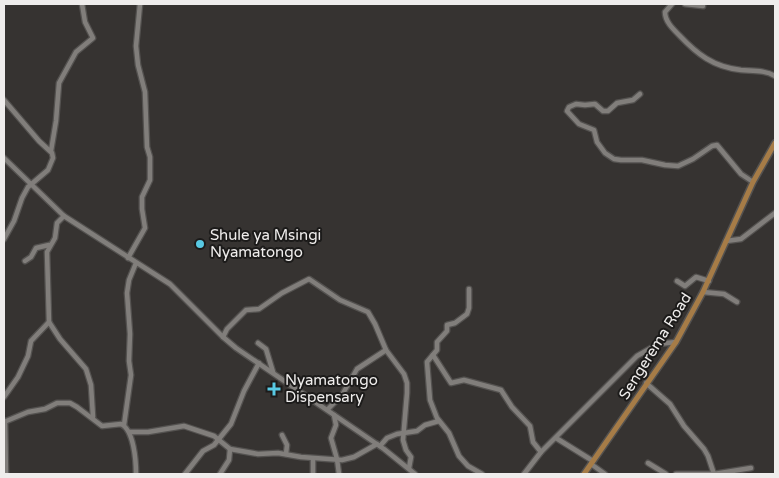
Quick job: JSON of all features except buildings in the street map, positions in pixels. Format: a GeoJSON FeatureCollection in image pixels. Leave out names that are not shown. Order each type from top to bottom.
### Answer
{"type":"FeatureCollection","features":[{"type":"Feature","properties":{"kind":"main road","name":"Sengerema Road"},"geometry":{"type":"LineString","coordinates":[[584,474],[676,342],[709,281],[753,182],[775,143]]}},
{"type":"Feature","properties":{"kind":"street"},"geometry":{"type":"LineString","coordinates":[[4,239],[30,184],[51,165],[60,80],[76,52],[93,38],[85,22],[82,4]]}},
{"type":"Feature","properties":{"kind":"street"},"geometry":{"type":"LineString","coordinates":[[128,258],[145,228],[142,197],[150,180],[146,100],[136,46],[140,4]]}},
{"type":"Feature","properties":{"kind":"street"},"geometry":{"type":"LineString","coordinates":[[672,4],[666,10],[665,17],[672,28],[692,50],[720,66],[763,72],[775,76]]}},
{"type":"Feature","properties":{"kind":"street"},"geometry":{"type":"LineString","coordinates":[[685,4],[703,6]]}},
{"type":"Feature","properties":{"kind":"street"},"geometry":{"type":"LineString","coordinates":[[640,94],[633,100],[618,103],[608,111],[595,104],[576,104],[570,106],[567,111],[579,124],[595,131],[601,148],[609,157],[614,159],[642,160],[665,166],[678,166],[717,145],[741,174],[753,182]]}},
{"type":"Feature","properties":{"kind":"street"},"geometry":{"type":"LineString","coordinates":[[4,100],[39,141],[51,151]]}},
{"type":"Feature","properties":{"kind":"street"},"geometry":{"type":"LineString","coordinates":[[5,161],[64,216],[161,277],[176,289],[222,337],[274,375],[328,409],[333,415],[378,445],[415,474]]}},
{"type":"Feature","properties":{"kind":"street"},"geometry":{"type":"LineString","coordinates":[[726,242],[741,239],[775,213]]}},
{"type":"Feature","properties":{"kind":"street"},"geometry":{"type":"LineString","coordinates":[[64,216],[57,223],[55,238],[46,255],[48,264],[49,322],[60,339],[86,368],[91,384],[93,417]]}},
{"type":"Feature","properties":{"kind":"street"},"geometry":{"type":"LineString","coordinates":[[26,261],[31,257],[36,248],[50,245]]}},
{"type":"Feature","properties":{"kind":"street"},"geometry":{"type":"LineString","coordinates":[[124,425],[131,375],[128,290],[132,271],[136,263]]}},
{"type":"Feature","properties":{"kind":"street"},"geometry":{"type":"LineString","coordinates":[[677,281],[684,286],[696,277],[709,281]]}},
{"type":"Feature","properties":{"kind":"street"},"geometry":{"type":"LineString","coordinates":[[222,337],[246,310],[259,309],[282,293],[310,279],[340,300],[368,312],[386,350],[406,377],[403,432],[404,444],[407,453],[411,457],[409,468]]}},
{"type":"Feature","properties":{"kind":"street"},"geometry":{"type":"LineString","coordinates":[[469,289],[469,308],[467,314],[447,325],[447,331],[437,342],[438,348],[427,362],[427,375],[430,400],[440,421],[462,460],[482,474]]}},
{"type":"Feature","properties":{"kind":"street"},"geometry":{"type":"LineString","coordinates":[[703,292],[724,294],[737,302]]}},
{"type":"Feature","properties":{"kind":"street"},"geometry":{"type":"LineString","coordinates":[[4,397],[18,377],[28,356],[31,341],[49,322]]}},
{"type":"Feature","properties":{"kind":"street"},"geometry":{"type":"LineString","coordinates":[[524,474],[541,452],[637,356],[658,344],[676,342]]}},
{"type":"Feature","properties":{"kind":"street"},"geometry":{"type":"LineString","coordinates":[[258,343],[266,349],[274,375]]}},
{"type":"Feature","properties":{"kind":"street"},"geometry":{"type":"LineString","coordinates":[[328,409],[342,395],[358,369],[386,350]]}},
{"type":"Feature","properties":{"kind":"street"},"geometry":{"type":"LineString","coordinates":[[432,355],[451,383],[464,380],[501,390],[530,426],[533,442],[541,452]]}},
{"type":"Feature","properties":{"kind":"street"},"geometry":{"type":"LineString","coordinates":[[186,474],[203,451],[214,445],[233,421],[244,391],[259,363]]}},
{"type":"Feature","properties":{"kind":"street"},"geometry":{"type":"LineString","coordinates":[[646,383],[670,404],[684,426],[708,456],[714,474]]}},
{"type":"Feature","properties":{"kind":"street"},"geometry":{"type":"LineString","coordinates":[[6,474],[4,421],[28,412],[45,409],[57,402],[70,403],[85,411],[102,426],[124,425],[130,432],[136,474]]}},
{"type":"Feature","properties":{"kind":"street"},"geometry":{"type":"LineString","coordinates":[[333,415],[336,425],[331,438],[339,474]]}},
{"type":"Feature","properties":{"kind":"street"},"geometry":{"type":"LineString","coordinates":[[130,432],[148,432],[184,426],[214,436],[230,449],[258,454],[278,452],[313,459],[345,460],[378,445],[386,438],[403,432],[417,431],[425,425],[440,421]]}},
{"type":"Feature","properties":{"kind":"street"},"geometry":{"type":"LineString","coordinates":[[282,435],[287,445],[286,454]]}},
{"type":"Feature","properties":{"kind":"street"},"geometry":{"type":"LineString","coordinates":[[556,438],[605,474]]}},
{"type":"Feature","properties":{"kind":"street"},"geometry":{"type":"LineString","coordinates":[[220,474],[229,460],[230,449]]}},
{"type":"Feature","properties":{"kind":"street"},"geometry":{"type":"LineString","coordinates":[[313,459],[313,474]]}},
{"type":"Feature","properties":{"kind":"street"},"geometry":{"type":"LineString","coordinates":[[648,464],[666,474]]}},
{"type":"Feature","properties":{"kind":"street"},"geometry":{"type":"LineString","coordinates":[[676,474],[714,474],[750,468]]}},
{"type":"Feature","properties":{"kind":"place","name":"Shule ya Msingi Nyamatongo"},"geometry":{"type":"Point","coordinates":[200,244]}},
{"type":"Feature","properties":{"kind":"place","name":"Nyamatongo Dispensary"},"geometry":{"type":"Point","coordinates":[274,389]}}]}
